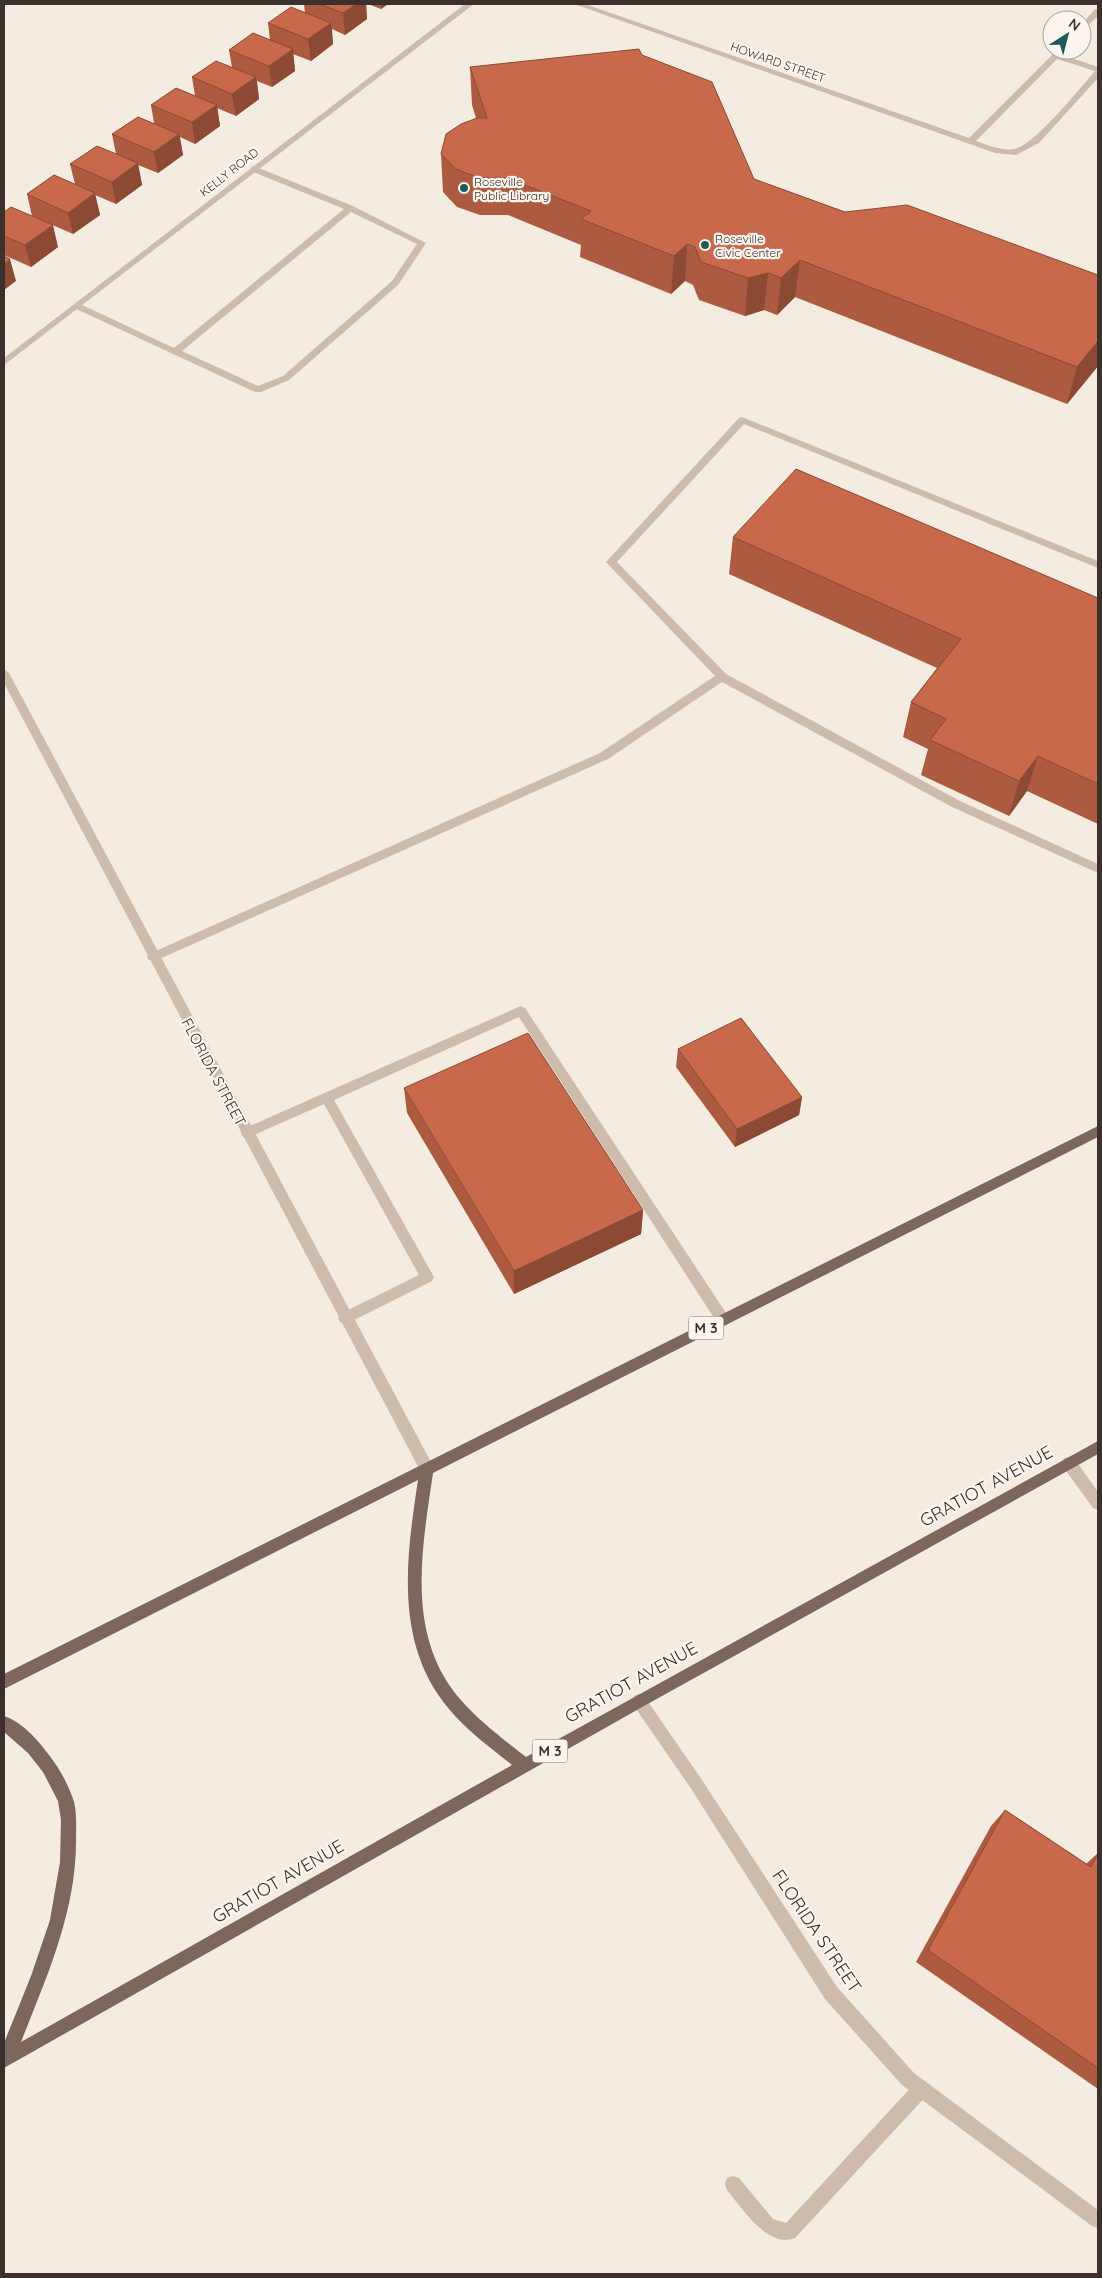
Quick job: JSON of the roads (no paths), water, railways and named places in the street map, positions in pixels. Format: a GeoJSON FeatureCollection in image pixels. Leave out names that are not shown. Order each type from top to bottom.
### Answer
{"type":"FeatureCollection","features":[{"type":"Feature","properties":{"kind":"main road","name":"M 3"},"geometry":{"type":"LineString","coordinates":[[4,1682],[1098,1131]]}},
{"type":"Feature","properties":{"kind":"main road","name":"GRATIOT AVENUE"},"geometry":{"type":"LineString","coordinates":[[4,2060],[639,1700],[1098,1447]]}},
{"type":"Feature","properties":{"kind":"main road"},"geometry":{"type":"LineString","coordinates":[[427,1469],[415,1550],[413,1606],[424,1655],[447,1694],[479,1728],[524,1765]]}},
{"type":"Feature","properties":{"kind":"main road"},"geometry":{"type":"LineString","coordinates":[[4,1723],[22,1735],[51,1767],[66,1803],[70,1857],[60,1921],[4,2060]]}},
{"type":"Feature","properties":{"kind":"street","name":"KELLY ROAD"},"geometry":{"type":"LineString","coordinates":[[4,362],[470,4]]}},
{"type":"Feature","properties":{"kind":"street","name":"HOWARD STREET"},"geometry":{"type":"LineString","coordinates":[[578,4],[995,150],[1016,152],[1036,141],[1098,72]]}},
{"type":"Feature","properties":{"kind":"street"},"geometry":{"type":"LineString","coordinates":[[970,142],[1052,60]]}},
{"type":"Feature","properties":{"kind":"street"},"geometry":{"type":"LineString","coordinates":[[1073,60],[1098,72]]}},
{"type":"Feature","properties":{"kind":"street"},"geometry":{"type":"LineString","coordinates":[[77,306],[258,390],[286,378],[395,283],[422,243],[350,208],[254,169]]}},
{"type":"Feature","properties":{"kind":"street"},"geometry":{"type":"LineString","coordinates":[[176,351],[350,208]]}},
{"type":"Feature","properties":{"kind":"street"},"geometry":{"type":"LineString","coordinates":[[1098,565],[742,420],[612,562],[722,677],[956,804],[1098,869]]}},
{"type":"Feature","properties":{"kind":"street","name":"FLORIDA STREET"},"geometry":{"type":"LineString","coordinates":[[4,673],[345,1318],[427,1469]]}},
{"type":"Feature","properties":{"kind":"street"},"geometry":{"type":"LineString","coordinates":[[153,956],[604,756],[722,677]]}},
{"type":"Feature","properties":{"kind":"street"},"geometry":{"type":"LineString","coordinates":[[247,1133],[521,1011],[723,1320]]}},
{"type":"Feature","properties":{"kind":"street"},"geometry":{"type":"LineString","coordinates":[[327,1098],[427,1277],[345,1318]]}},
{"type":"Feature","properties":{"kind":"street"},"geometry":{"type":"LineString","coordinates":[[1069,1463],[1098,1503]]}},
{"type":"Feature","properties":{"kind":"street","name":"FLORIDA STREET"},"geometry":{"type":"LineString","coordinates":[[639,1700],[697,1785],[830,1993],[908,2079],[1098,2220]]}},
{"type":"Feature","properties":{"kind":"street"},"geometry":{"type":"LineString","coordinates":[[733,2184],[768,2226],[789,2232],[921,2089]]}},
{"type":"Feature","properties":{"kind":"place","name":"Roseville Public Library"},"geometry":{"type":"Point","coordinates":[464,188]}},
{"type":"Feature","properties":{"kind":"place","name":"Roseville Civic Center"},"geometry":{"type":"Point","coordinates":[705,245]}}]}
